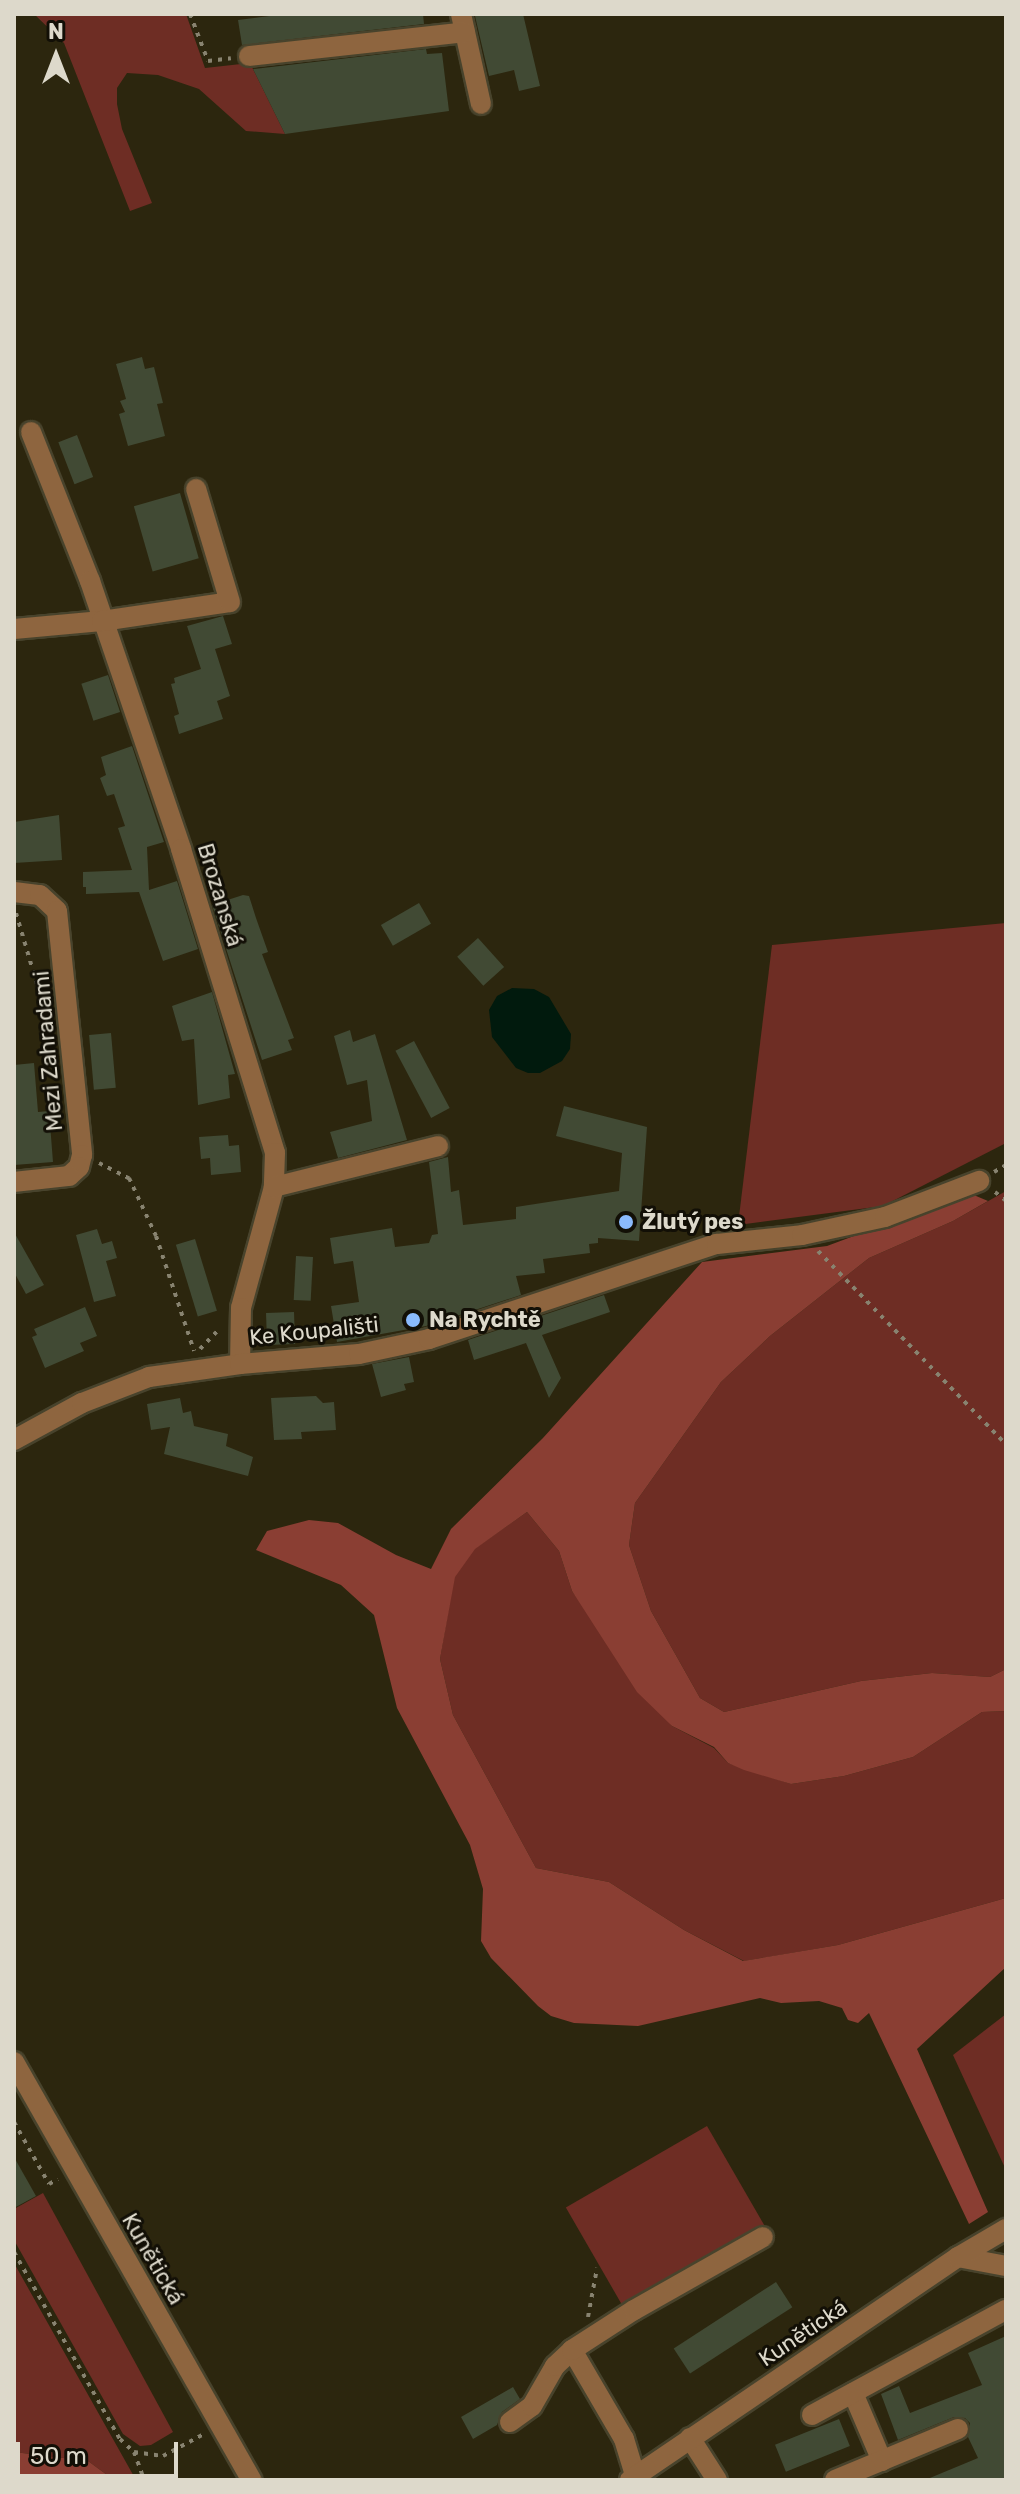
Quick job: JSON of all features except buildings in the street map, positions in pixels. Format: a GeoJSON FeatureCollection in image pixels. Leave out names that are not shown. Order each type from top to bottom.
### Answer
{"type":"FeatureCollection","features":[{"type":"Feature","properties":{"kind":"street"},"geometry":{"type":"LineString","coordinates":[[249,56],[463,23],[481,104]]}},
{"type":"Feature","properties":{"kind":"street","name":"Brozanská"},"geometry":{"type":"LineString","coordinates":[[31,432],[102,621],[181,849],[269,1131],[276,1170],[274,1187],[241,1308],[240,1364]]}},
{"type":"Feature","properties":{"kind":"street"},"geometry":{"type":"LineString","coordinates":[[14,629],[102,621],[230,602],[196,489]]}},
{"type":"Feature","properties":{"kind":"street","name":"Mezi Zahradami"},"geometry":{"type":"LineString","coordinates":[[14,892],[40,895],[57,911],[82,1155],[79,1167],[69,1176],[14,1182]]}},
{"type":"Feature","properties":{"kind":"street"},"geometry":{"type":"LineString","coordinates":[[274,1187],[438,1146]]}},
{"type":"Feature","properties":{"kind":"street","name":"Ke Koupališti"},"geometry":{"type":"LineString","coordinates":[[14,1440],[116,1387],[149,1377],[240,1364],[359,1354],[429,1339],[717,1244],[802,1235],[885,1217],[979,1181]]}},
{"type":"Feature","properties":{"kind":"street","name":"Kunětická"},"geometry":{"type":"LineString","coordinates":[[14,2062],[251,2480]]}},
{"type":"Feature","properties":{"kind":"street","name":"Kunětická"},"geometry":{"type":"LineString","coordinates":[[632,2478],[958,2257],[1006,2229]]}},
{"type":"Feature","properties":{"kind":"street"},"geometry":{"type":"LineString","coordinates":[[510,2422],[532,2406],[555,2366],[580,2345],[763,2237]]}},
{"type":"Feature","properties":{"kind":"street"},"geometry":{"type":"LineString","coordinates":[[958,2257],[1006,2266]]}},
{"type":"Feature","properties":{"kind":"street"},"geometry":{"type":"LineString","coordinates":[[812,2415],[1005,2310]]}},
{"type":"Feature","properties":{"kind":"street"},"geometry":{"type":"LineString","coordinates":[[580,2345],[624,2439],[632,2478]]}},
{"type":"Feature","properties":{"kind":"street"},"geometry":{"type":"LineString","coordinates":[[853,2393],[882,2461]]}},
{"type":"Feature","properties":{"kind":"street"},"geometry":{"type":"LineString","coordinates":[[835,2480],[958,2429]]}},
{"type":"Feature","properties":{"kind":"street"},"geometry":{"type":"LineString","coordinates":[[690,2438],[717,2480]]}},
{"type":"Feature","properties":{"kind":"path"},"geometry":{"type":"LineString","coordinates":[[190,14],[208,61],[249,56]]}},
{"type":"Feature","properties":{"kind":"path"},"geometry":{"type":"LineString","coordinates":[[82,1155],[129,1178],[156,1236],[195,1353]]}},
{"type":"Feature","properties":{"kind":"path"},"geometry":{"type":"LineString","coordinates":[[802,1235],[1006,1444]]}},
{"type":"Feature","properties":{"kind":"path"},"geometry":{"type":"LineString","coordinates":[[14,2122],[49,2184],[75,2169]]}},
{"type":"Feature","properties":{"kind":"path"},"geometry":{"type":"LineString","coordinates":[[14,2252],[120,2439],[134,2452],[144,2480]]}},
{"type":"Feature","properties":{"kind":"path"},"geometry":{"type":"LineString","coordinates":[[580,2345],[597,2268]]}},
{"type":"Feature","properties":{"kind":"path"},"geometry":{"type":"LineString","coordinates":[[134,2452],[163,2456],[219,2424]]}},
{"type":"Feature","properties":{"kind":"shaded area"},"geometry":{"type":"Polygon","coordinates":[[[34,14],[186,14],[205,68],[250,63],[285,134],[246,131],[199,89],[158,75],[127,73],[117,88],[117,104],[122,129],[152,203],[130,211],[64,43],[34,14]]]}},
{"type":"Feature","properties":{"kind":"shaded area"},"geometry":{"type":"Polygon","coordinates":[[[1006,923],[1006,1143],[883,1206],[738,1225],[772,945],[1006,923]]]}},
{"type":"Feature","properties":{"kind":"shaded area"},"geometry":{"type":"Polygon","coordinates":[[[512,988],[534,989],[549,997],[571,1034],[570,1049],[562,1061],[540,1073],[528,1073],[516,1068],[492,1037],[489,1010],[497,996],[512,988]]]}},
{"type":"Feature","properties":{"kind":"shaded area"},"geometry":{"type":"Polygon","coordinates":[[[1006,1191],[1006,1669],[990,1677],[932,1673],[861,1681],[724,1712],[700,1698],[651,1611],[629,1545],[635,1503],[721,1382],[770,1336],[869,1258],[953,1221],[1006,1191]]]}},
{"type":"Feature","properties":{"kind":"shaded area"},"geometry":{"type":"Polygon","coordinates":[[[969,1193],[988,1201],[953,1221],[869,1258],[770,1336],[721,1382],[635,1503],[629,1545],[651,1611],[700,1698],[724,1712],[861,1681],[932,1673],[990,1677],[1006,1669],[1006,1711],[982,1712],[913,1757],[844,1776],[791,1784],[744,1770],[728,1763],[714,1747],[672,1726],[637,1692],[572,1591],[559,1551],[527,1512],[475,1549],[455,1577],[440,1659],[453,1715],[536,1868],[609,1882],[684,1930],[743,1961],[838,1945],[1006,1898],[1006,1967],[917,2049],[988,2212],[969,2224],[869,2013],[858,2023],[848,2020],[842,2008],[819,2001],[781,2003],[760,1998],[638,2026],[574,2023],[551,2016],[538,2006],[491,1958],[481,1941],[483,1889],[470,1845],[397,1708],[374,1615],[341,1585],[256,1550],[267,1531],[309,1520],[338,1523],[396,1555],[431,1569],[451,1529],[543,1438],[702,1262],[827,1246],[969,1193]]]}},
{"type":"Feature","properties":{"kind":"shaded area"},"geometry":{"type":"Polygon","coordinates":[[[527,1512],[559,1551],[572,1591],[672,1726],[714,1748],[728,1763],[791,1784],[844,1776],[913,1757],[982,1712],[1006,1711],[1006,1898],[838,1945],[744,1961],[684,1930],[609,1882],[536,1868],[453,1715],[440,1659],[454,1577],[474,1549],[527,1512]]]}},
{"type":"Feature","properties":{"kind":"shaded area"},"geometry":{"type":"Polygon","coordinates":[[[1006,2014],[1006,2170],[953,2055],[1006,2014]]]}},
{"type":"Feature","properties":{"kind":"shaded area"},"geometry":{"type":"Polygon","coordinates":[[[707,2126],[766,2228],[625,2310],[566,2208],[707,2126]]]}},
{"type":"Feature","properties":{"kind":"shaded area"},"geometry":{"type":"Polygon","coordinates":[[[43,2193],[173,2432],[151,2445],[140,2446],[123,2434],[14,2240],[14,2209],[43,2193]]]}},
{"type":"Feature","properties":{"kind":"shaded area"},"geometry":{"type":"Polygon","coordinates":[[[14,2263],[136,2480],[114,2480],[88,2461],[14,2452],[14,2263]]]}},
{"type":"Feature","properties":{"kind":"shaded area"},"geometry":{"type":"Polygon","coordinates":[[[14,2452],[88,2461],[114,2480],[14,2480],[14,2452]]]}},
{"type":"Feature","properties":{"kind":"place","name":"Žlutý pes"},"geometry":{"type":"Point","coordinates":[626,1222]}},
{"type":"Feature","properties":{"kind":"place","name":"Na Rychtě"},"geometry":{"type":"Point","coordinates":[413,1320]}}]}
